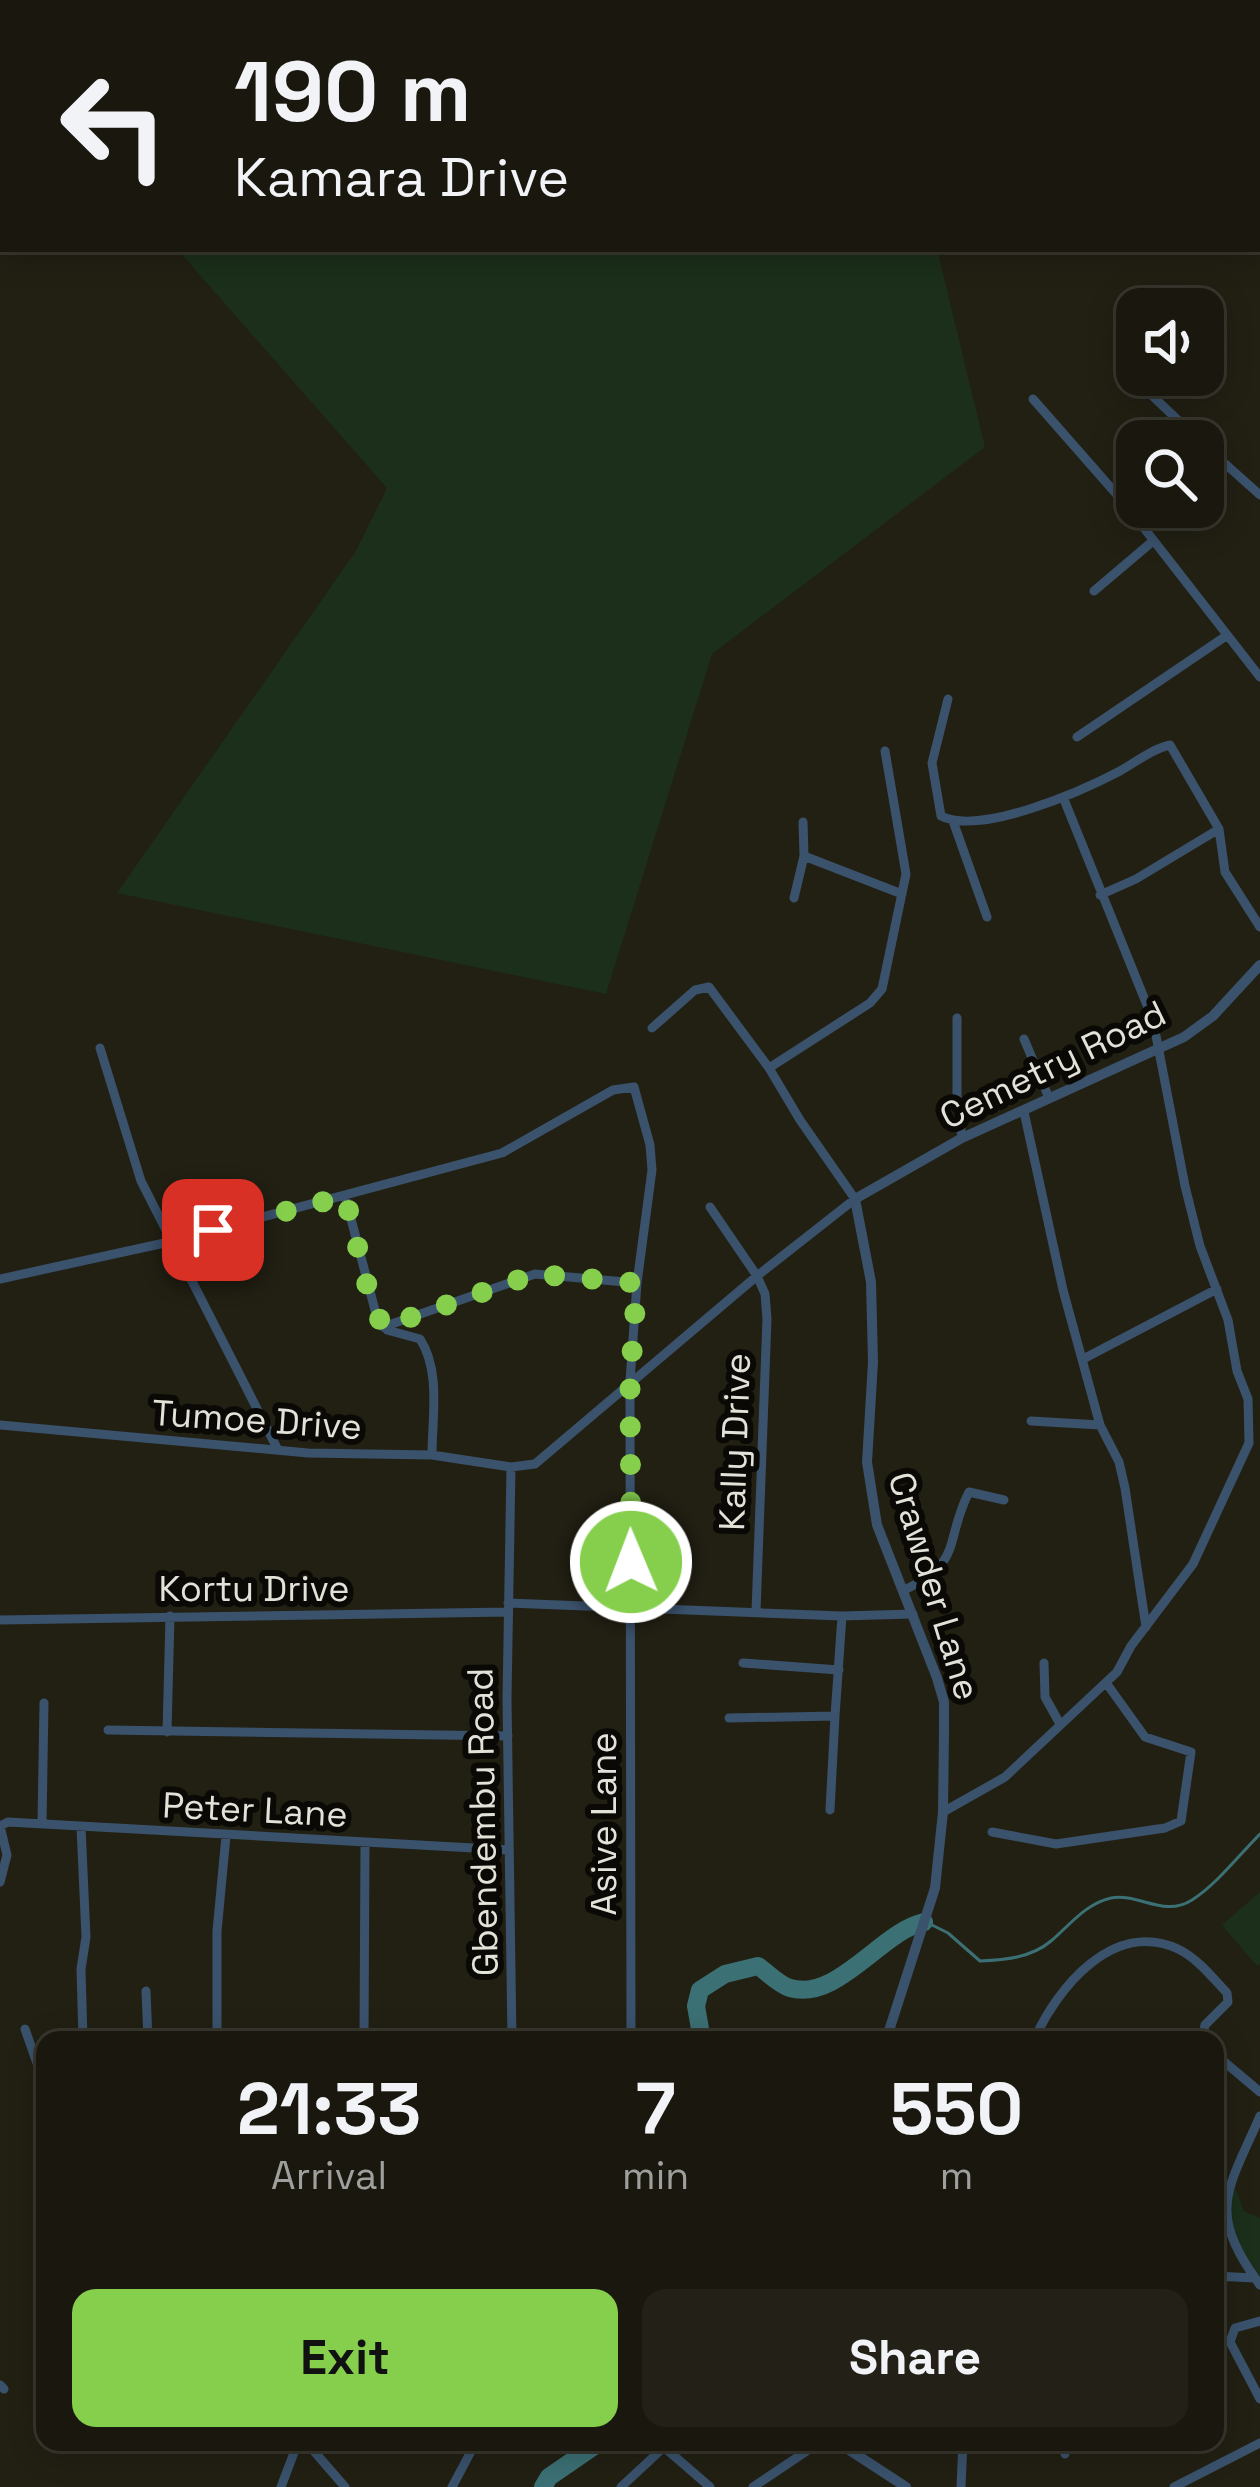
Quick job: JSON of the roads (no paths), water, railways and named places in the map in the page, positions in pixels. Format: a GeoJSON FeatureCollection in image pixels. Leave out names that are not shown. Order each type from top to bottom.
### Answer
{"type":"FeatureCollection","features":[{"type":"Feature","properties":{"kind":"street"},"geometry":{"type":"LineString","coordinates":[[1152,396],[1178,420]]}},
{"type":"Feature","properties":{"kind":"street"},"geometry":{"type":"LineString","coordinates":[[1033,399],[1260,676]]}},
{"type":"Feature","properties":{"kind":"street"},"geometry":{"type":"LineString","coordinates":[[1224,463],[1260,495]]}},
{"type":"Feature","properties":{"kind":"street"},"geometry":{"type":"LineString","coordinates":[[1094,592],[1153,541]]}},
{"type":"Feature","properties":{"kind":"street"},"geometry":{"type":"LineString","coordinates":[[1078,737],[1226,636]]}},
{"type":"Feature","properties":{"kind":"street"},"geometry":{"type":"LineString","coordinates":[[948,699],[932,763],[940,816],[953,821],[992,817],[1063,797],[1170,745],[1219,829],[1225,872],[1260,927]]}},
{"type":"Feature","properties":{"kind":"street"},"geometry":{"type":"LineString","coordinates":[[770,1068],[870,1003],[882,989],[905,874],[885,751]]}},
{"type":"Feature","properties":{"kind":"street"},"geometry":{"type":"LineString","coordinates":[[943,1813],[1005,1778],[1107,1684],[1193,1564],[1249,1444],[1248,1399],[1174,1144],[1153,1020],[1063,797]]}},
{"type":"Feature","properties":{"kind":"street"},"geometry":{"type":"LineString","coordinates":[[953,821],[987,917]]}},
{"type":"Feature","properties":{"kind":"street"},"geometry":{"type":"LineString","coordinates":[[794,898],[804,856],[803,822]]}},
{"type":"Feature","properties":{"kind":"street"},"geometry":{"type":"LineString","coordinates":[[1100,895],[1219,829]]}},
{"type":"Feature","properties":{"kind":"street"},"geometry":{"type":"LineString","coordinates":[[804,856],[902,894]]}},
{"type":"Feature","properties":{"kind":"street","name":"Cemetry Road"},"geometry":{"type":"LineString","coordinates":[[855,1199],[962,1138],[1160,1049],[1213,1016],[1260,965]]}},
{"type":"Feature","properties":{"kind":"street"},"geometry":{"type":"LineString","coordinates":[[511,1467],[544,1457],[855,1199],[770,1068],[710,987],[695,990],[652,1028]]}},
{"type":"Feature","properties":{"kind":"street"},"geometry":{"type":"LineString","coordinates":[[957,1018],[962,1138]]}},
{"type":"Feature","properties":{"kind":"street"},"geometry":{"type":"LineString","coordinates":[[1024,1039],[1049,1098]]}},
{"type":"Feature","properties":{"kind":"street"},"geometry":{"type":"LineString","coordinates":[[100,1048],[141,1181],[277,1448]]}},
{"type":"Feature","properties":{"kind":"street","name":"Asive Lane"},"geometry":{"type":"LineString","coordinates":[[345,1196],[502,1154],[613,1090],[634,1087],[652,1170],[630,1382],[632,2031]]}},
{"type":"Feature","properties":{"kind":"street"},"geometry":{"type":"LineString","coordinates":[[1024,1112],[1100,1425],[1126,1488],[1146,1628]]}},
{"type":"Feature","properties":{"kind":"street"},"geometry":{"type":"LineString","coordinates":[[0,1279],[345,1196],[370,1297],[383,1327],[420,1339],[429,1352],[432,1455]]}},
{"type":"Feature","properties":{"kind":"street","name":"Crawder Lane"},"geometry":{"type":"LineString","coordinates":[[855,1199],[874,1318],[866,1462],[877,1525],[944,1702],[943,1813],[935,1888],[889,2031]]}},
{"type":"Feature","properties":{"kind":"street"},"geometry":{"type":"LineString","coordinates":[[710,1207],[757,1276]]}},
{"type":"Feature","properties":{"kind":"street"},"geometry":{"type":"LineString","coordinates":[[383,1327],[535,1274],[637,1283]]}},
{"type":"Feature","properties":{"kind":"street","name":"Kally Drive"},"geometry":{"type":"LineString","coordinates":[[756,1611],[767,1319],[765,1294],[757,1276]]}},
{"type":"Feature","properties":{"kind":"street"},"geometry":{"type":"LineString","coordinates":[[1085,1358],[1216,1289]]}},
{"type":"Feature","properties":{"kind":"street"},"geometry":{"type":"LineString","coordinates":[[1248,1399],[1260,1395]]}},
{"type":"Feature","properties":{"kind":"street"},"geometry":{"type":"LineString","coordinates":[[1031,1421],[1100,1425]]}},
{"type":"Feature","properties":{"kind":"street","name":"Tumoe Drive"},"geometry":{"type":"LineString","coordinates":[[0,1426],[354,1456],[432,1455],[511,1467]]}},
{"type":"Feature","properties":{"kind":"street","name":"Gbendembu Road"},"geometry":{"type":"LineString","coordinates":[[511,1467],[512,2031]]}},
{"type":"Feature","properties":{"kind":"street"},"geometry":{"type":"LineString","coordinates":[[904,1590],[929,1579],[942,1566],[969,1492],[1004,1500]]}},
{"type":"Feature","properties":{"kind":"street","name":"Kortu Drive"},"geometry":{"type":"LineString","coordinates":[[0,1619],[508,1608],[913,1614]]}},
{"type":"Feature","properties":{"kind":"street"},"geometry":{"type":"LineString","coordinates":[[167,1732],[170,1616]]}},
{"type":"Feature","properties":{"kind":"street"},"geometry":{"type":"LineString","coordinates":[[830,1810],[842,1616]]}},
{"type":"Feature","properties":{"kind":"street"},"geometry":{"type":"LineString","coordinates":[[743,1663],[839,1670]]}},
{"type":"Feature","properties":{"kind":"street"},"geometry":{"type":"LineString","coordinates":[[1044,1663],[1046,1697],[1060,1724]]}},
{"type":"Feature","properties":{"kind":"street"},"geometry":{"type":"LineString","coordinates":[[992,1832],[1056,1844],[1165,1828],[1181,1821],[1191,1751],[1145,1736],[1107,1684]]}},
{"type":"Feature","properties":{"kind":"street"},"geometry":{"type":"LineString","coordinates":[[42,1823],[44,1703]]}},
{"type":"Feature","properties":{"kind":"street"},"geometry":{"type":"LineString","coordinates":[[730,1718],[835,1716]]}},
{"type":"Feature","properties":{"kind":"street"},"geometry":{"type":"LineString","coordinates":[[108,1730],[508,1736]]}},
{"type":"Feature","properties":{"kind":"street","name":"Peter Lane"},"geometry":{"type":"LineString","coordinates":[[0,1826],[42,1823],[509,1850]]}},
{"type":"Feature","properties":{"kind":"street"},"geometry":{"type":"LineString","coordinates":[[0,1826],[7,1856],[0,1882]]}},
{"type":"Feature","properties":{"kind":"street"},"geometry":{"type":"LineString","coordinates":[[81,1827],[86,1937],[81,1970],[83,2031]]}},
{"type":"Feature","properties":{"kind":"street"},"geometry":{"type":"LineString","coordinates":[[218,2031],[217,1931],[226,1836]]}},
{"type":"Feature","properties":{"kind":"street"},"geometry":{"type":"LineString","coordinates":[[364,2031],[365,1842]]}},
{"type":"Feature","properties":{"kind":"street"},"geometry":{"type":"LineString","coordinates":[[1039,2031],[1077,1974],[1112,1951],[1156,1941],[1181,1950],[1227,1993],[1228,2002],[1204,2031]]}},
{"type":"Feature","properties":{"kind":"street"},"geometry":{"type":"LineString","coordinates":[[146,1990],[148,2031]]}},
{"type":"Feature","properties":{"kind":"street"},"geometry":{"type":"LineString","coordinates":[[25,2029],[36,2060]]}},
{"type":"Feature","properties":{"kind":"street"},"geometry":{"type":"LineString","coordinates":[[1224,2062],[1260,2092]]}},
{"type":"Feature","properties":{"kind":"street"},"geometry":{"type":"LineString","coordinates":[[1257,2282],[1233,2241],[1224,2206],[1260,2116]]}},
{"type":"Feature","properties":{"kind":"street"},"geometry":{"type":"LineString","coordinates":[[1224,2277],[1257,2282]]}},
{"type":"Feature","properties":{"kind":"street"},"geometry":{"type":"LineString","coordinates":[[1260,2321],[1235,2328],[1230,2342],[1260,2399]]}},
{"type":"Feature","properties":{"kind":"street"},"geometry":{"type":"LineString","coordinates":[[1174,2487],[1260,2443]]}},
{"type":"Feature","properties":{"kind":"street"},"geometry":{"type":"LineString","coordinates":[[280,2487],[298,2451]]}},
{"type":"Feature","properties":{"kind":"street"},"geometry":{"type":"LineString","coordinates":[[311,2451],[345,2487]]}},
{"type":"Feature","properties":{"kind":"street"},"geometry":{"type":"LineString","coordinates":[[452,2487],[471,2451]]}},
{"type":"Feature","properties":{"kind":"street"},"geometry":{"type":"LineString","coordinates":[[621,2487],[654,2451]]}},
{"type":"Feature","properties":{"kind":"street"},"geometry":{"type":"LineString","coordinates":[[667,2451],[710,2487]]}},
{"type":"Feature","properties":{"kind":"street"},"geometry":{"type":"LineString","coordinates":[[753,2487],[807,2451]]}},
{"type":"Feature","properties":{"kind":"street"},"geometry":{"type":"LineString","coordinates":[[851,2451],[906,2487]]}},
{"type":"Feature","properties":{"kind":"street"},"geometry":{"type":"LineString","coordinates":[[961,2487],[962,2451]]}},
{"type":"Feature","properties":{"kind":"waterway"},"geometry":{"type":"LineString","coordinates":[[928,1923],[948,1933],[980,1961],[1017,1957],[1043,1947],[1086,1910],[1111,1898],[1171,1907],[1192,1900],[1260,1834]]}},
{"type":"Feature","properties":{"kind":"waterway"},"geometry":{"type":"LineString","coordinates":[[700,2031],[696,2006],[700,1990],[725,1974],[758,1966],[790,1988],[808,1990],[842,1976],[892,1938],[924,1922]]}},
{"type":"Feature","properties":{"kind":"waterway"},"geometry":{"type":"LineString","coordinates":[[543,2487],[549,2477],[587,2451]]}}]}
